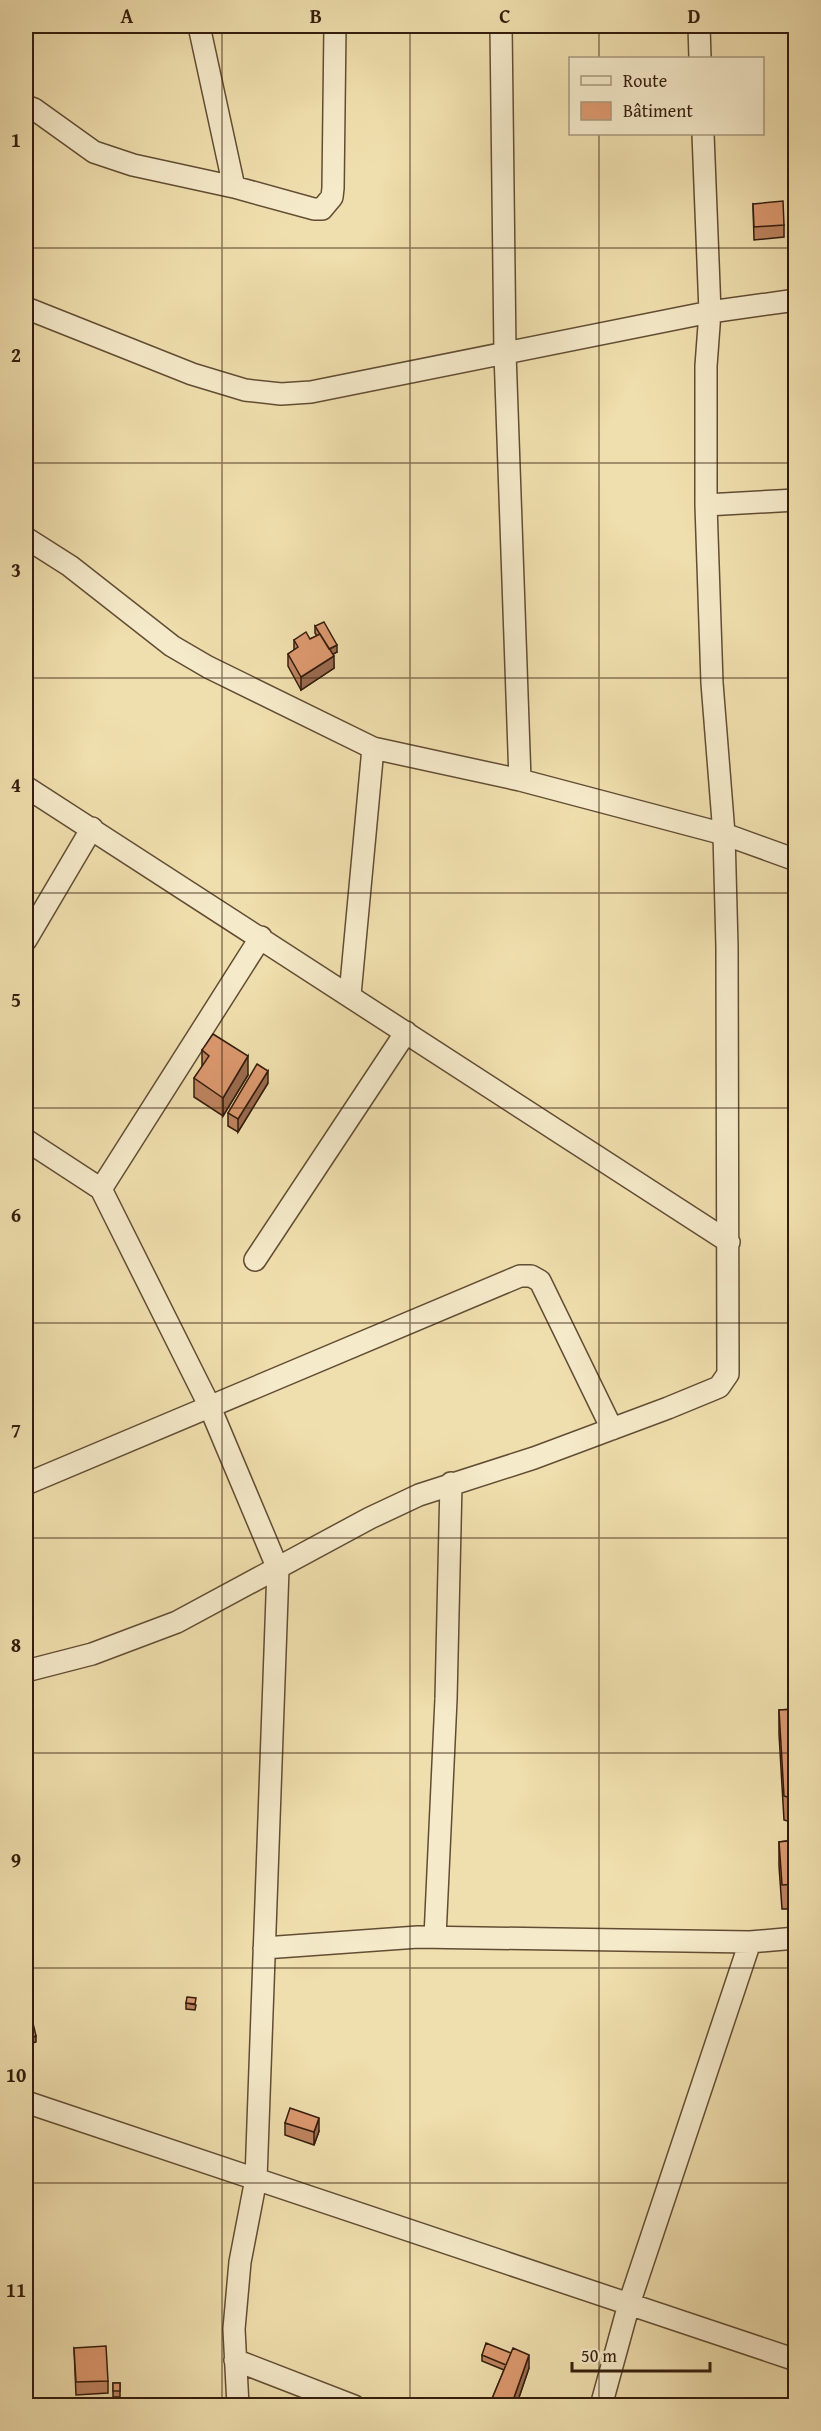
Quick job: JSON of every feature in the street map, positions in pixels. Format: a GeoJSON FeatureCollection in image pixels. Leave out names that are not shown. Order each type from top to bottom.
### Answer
{"type":"FeatureCollection","features":[{"type":"Feature","properties":{"kind":"street"},"geometry":{"type":"LineString","coordinates":[[199,26],[234,186]]}},
{"type":"Feature","properties":{"kind":"street"},"geometry":{"type":"LineString","coordinates":[[26,106],[34,109],[94,152],[133,165],[234,186],[314,209],[328,205],[333,188],[335,26]]}},
{"type":"Feature","properties":{"kind":"street"},"geometry":{"type":"LineString","coordinates":[[501,26],[505,353],[520,780]]}},
{"type":"Feature","properties":{"kind":"street"},"geometry":{"type":"LineString","coordinates":[[699,26],[700,57]]}},
{"type":"Feature","properties":{"kind":"street"},"geometry":{"type":"LineString","coordinates":[[26,1671],[92,1654],[177,1622],[370,1518],[451,1483],[534,1458],[612,1429],[718,1387],[724,1382],[730,1363],[724,834],[712,683],[706,505],[706,366],[710,312],[703,135]]}},
{"type":"Feature","properties":{"kind":"street"},"geometry":{"type":"LineString","coordinates":[[26,308],[192,374],[245,390],[281,394],[311,392],[710,312],[795,300]]}},
{"type":"Feature","properties":{"kind":"street"},"geometry":{"type":"LineString","coordinates":[[706,505],[795,500]]}},
{"type":"Feature","properties":{"kind":"street"},"geometry":{"type":"LineString","coordinates":[[26,538],[70,566],[172,646],[208,667],[373,748],[520,780],[724,834],[795,860]]}},
{"type":"Feature","properties":{"kind":"street"},"geometry":{"type":"LineString","coordinates":[[350,995],[373,748]]}},
{"type":"Feature","properties":{"kind":"street"},"geometry":{"type":"LineString","coordinates":[[26,787],[729,1242]]}},
{"type":"Feature","properties":{"kind":"street"},"geometry":{"type":"LineString","coordinates":[[26,940],[92,828]]}},
{"type":"Feature","properties":{"kind":"street"},"geometry":{"type":"LineString","coordinates":[[101,1189],[261,937]]}},
{"type":"Feature","properties":{"kind":"street"},"geometry":{"type":"LineString","coordinates":[[255,1260],[406,1032]]}},
{"type":"Feature","properties":{"kind":"street"},"geometry":{"type":"LineString","coordinates":[[26,1140],[101,1189],[210,1405],[278,1569],[256,2179],[240,2262],[234,2329],[238,2406]]}},
{"type":"Feature","properties":{"kind":"street"},"geometry":{"type":"LineString","coordinates":[[26,1484],[520,1276],[531,1276],[540,1281],[612,1429]]}},
{"type":"Feature","properties":{"kind":"street"},"geometry":{"type":"LineString","coordinates":[[435,1937],[446,1700],[451,1483]]}},
{"type":"Feature","properties":{"kind":"street"},"geometry":{"type":"LineString","coordinates":[[264,1948],[435,1937],[750,1942],[795,1938]]}},
{"type":"Feature","properties":{"kind":"street"},"geometry":{"type":"LineString","coordinates":[[601,2406],[629,2304],[750,1942]]}},
{"type":"Feature","properties":{"kind":"street"},"geometry":{"type":"LineString","coordinates":[[26,2102],[795,2360]]}},
{"type":"Feature","properties":{"kind":"street"},"geometry":{"type":"LineString","coordinates":[[235,2360],[354,2406]]}},
{"type":"Feature","properties":{"kind":"building"},"geometry":{"type":"Polygon","coordinates":[[[783,201],[784,225],[754,227],[753,204],[783,201]]]}},
{"type":"Feature","properties":{"kind":"building"},"geometry":{"type":"Polygon","coordinates":[[[324,622],[337,645],[329,649],[315,626],[324,622]]]}},
{"type":"Feature","properties":{"kind":"building"},"geometry":{"type":"Polygon","coordinates":[[[306,632],[310,639],[320,634],[334,656],[301,677],[288,654],[298,647],[294,640],[306,632]]]}},
{"type":"Feature","properties":{"kind":"building"},"geometry":{"type":"Polygon","coordinates":[[[213,1034],[248,1056],[223,1098],[194,1078],[209,1056],[202,1050],[213,1034]]]}},
{"type":"Feature","properties":{"kind":"building"},"geometry":{"type":"Polygon","coordinates":[[[257,1064],[268,1071],[238,1119],[228,1113],[257,1064]]]}},
{"type":"Feature","properties":{"kind":"building"},"geometry":{"type":"Polygon","coordinates":[[[795,1709],[795,1802],[792,1802],[791,1798],[784,1796],[779,1710],[795,1709]]]}},
{"type":"Feature","properties":{"kind":"building"},"geometry":{"type":"Polygon","coordinates":[[[795,1840],[795,1884],[782,1885],[779,1842],[795,1840]]]}},
{"type":"Feature","properties":{"kind":"building"},"geometry":{"type":"Polygon","coordinates":[[[187,1997],[196,1998],[195,2004],[186,2003],[187,1997]]]}},
{"type":"Feature","properties":{"kind":"building"},"geometry":{"type":"Polygon","coordinates":[[[32,2019],[36,2036],[26,2039],[26,2021],[32,2019]]]}},
{"type":"Feature","properties":{"kind":"building"},"geometry":{"type":"Polygon","coordinates":[[[290,2108],[319,2118],[314,2132],[285,2123],[290,2108]]]}},
{"type":"Feature","properties":{"kind":"building"},"geometry":{"type":"Polygon","coordinates":[[[486,2343],[511,2353],[506,2365],[482,2355],[486,2343]]]}},
{"type":"Feature","properties":{"kind":"building"},"geometry":{"type":"Polygon","coordinates":[[[106,2346],[108,2381],[76,2382],[74,2348],[106,2346]]]}},
{"type":"Feature","properties":{"kind":"building"},"geometry":{"type":"Polygon","coordinates":[[[513,2348],[529,2355],[511,2406],[489,2406],[513,2348]]]}},
{"type":"Feature","properties":{"kind":"building"},"geometry":{"type":"Polygon","coordinates":[[[113,2383],[120,2383],[120,2391],[113,2391],[113,2383]]]}}]}
